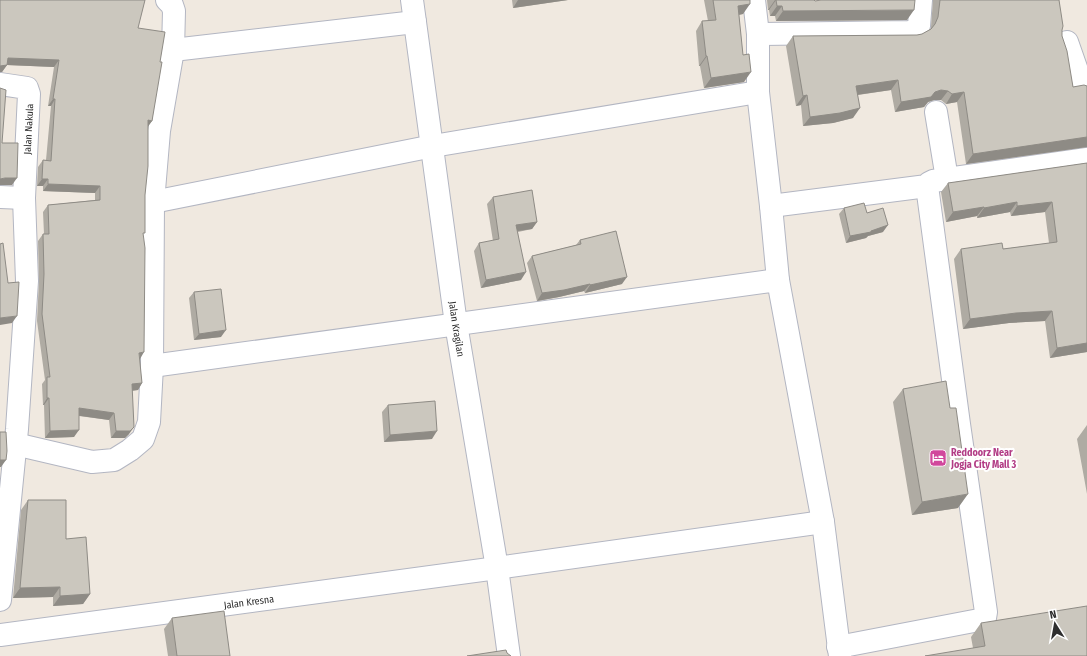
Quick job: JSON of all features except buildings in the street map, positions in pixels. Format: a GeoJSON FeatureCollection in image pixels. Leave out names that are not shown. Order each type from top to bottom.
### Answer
{"type":"FeatureCollection","features":[{"type":"Feature","properties":{"kind":"street"},"geometry":{"type":"LineString","coordinates":[[11,435],[92,462],[114,460],[130,450],[143,439],[149,422],[152,366],[153,202],[159,131],[173,50],[174,11],[168,0]]}},
{"type":"Feature","properties":{"kind":"street","name":"Jalan Kragilan"},"geometry":{"type":"LineString","coordinates":[[412,0],[456,324],[497,568],[509,656]]}},
{"type":"Feature","properties":{"kind":"street"},"geometry":{"type":"LineString","coordinates":[[754,0],[758,34],[758,92],[778,280],[823,522],[839,651],[985,618],[986,612],[958,416],[937,182],[936,112]]}},
{"type":"Feature","properties":{"kind":"street"},"geometry":{"type":"LineString","coordinates":[[758,34],[910,32],[919,26],[920,0]]}},
{"type":"Feature","properties":{"kind":"street"},"geometry":{"type":"LineString","coordinates":[[173,50],[415,22]]}},
{"type":"Feature","properties":{"kind":"street"},"geometry":{"type":"LineString","coordinates":[[1068,42],[1081,82],[1087,86]]}},
{"type":"Feature","properties":{"kind":"street","name":"Jalan Nakula"},"geometry":{"type":"LineString","coordinates":[[0,84],[26,88],[29,94],[24,198]]}},
{"type":"Feature","properties":{"kind":"street"},"geometry":{"type":"LineString","coordinates":[[153,202],[433,146],[758,92]]}},
{"type":"Feature","properties":{"kind":"street"},"geometry":{"type":"LineString","coordinates":[[771,206],[1087,159]]}},
{"type":"Feature","properties":{"kind":"street"},"geometry":{"type":"LineString","coordinates":[[0,197],[24,198],[27,281],[11,435],[0,600]]}},
{"type":"Feature","properties":{"kind":"street"},"geometry":{"type":"LineString","coordinates":[[152,366],[778,280]]}},
{"type":"Feature","properties":{"kind":"street","name":"Jalan Kresna"},"geometry":{"type":"LineString","coordinates":[[0,635],[497,568],[823,522]]}},
{"type":"Feature","properties":{"kind":"place","name":"Reddoorz Near Jogja City Mall 3"},"geometry":{"type":"Point","coordinates":[938,458]}}]}
